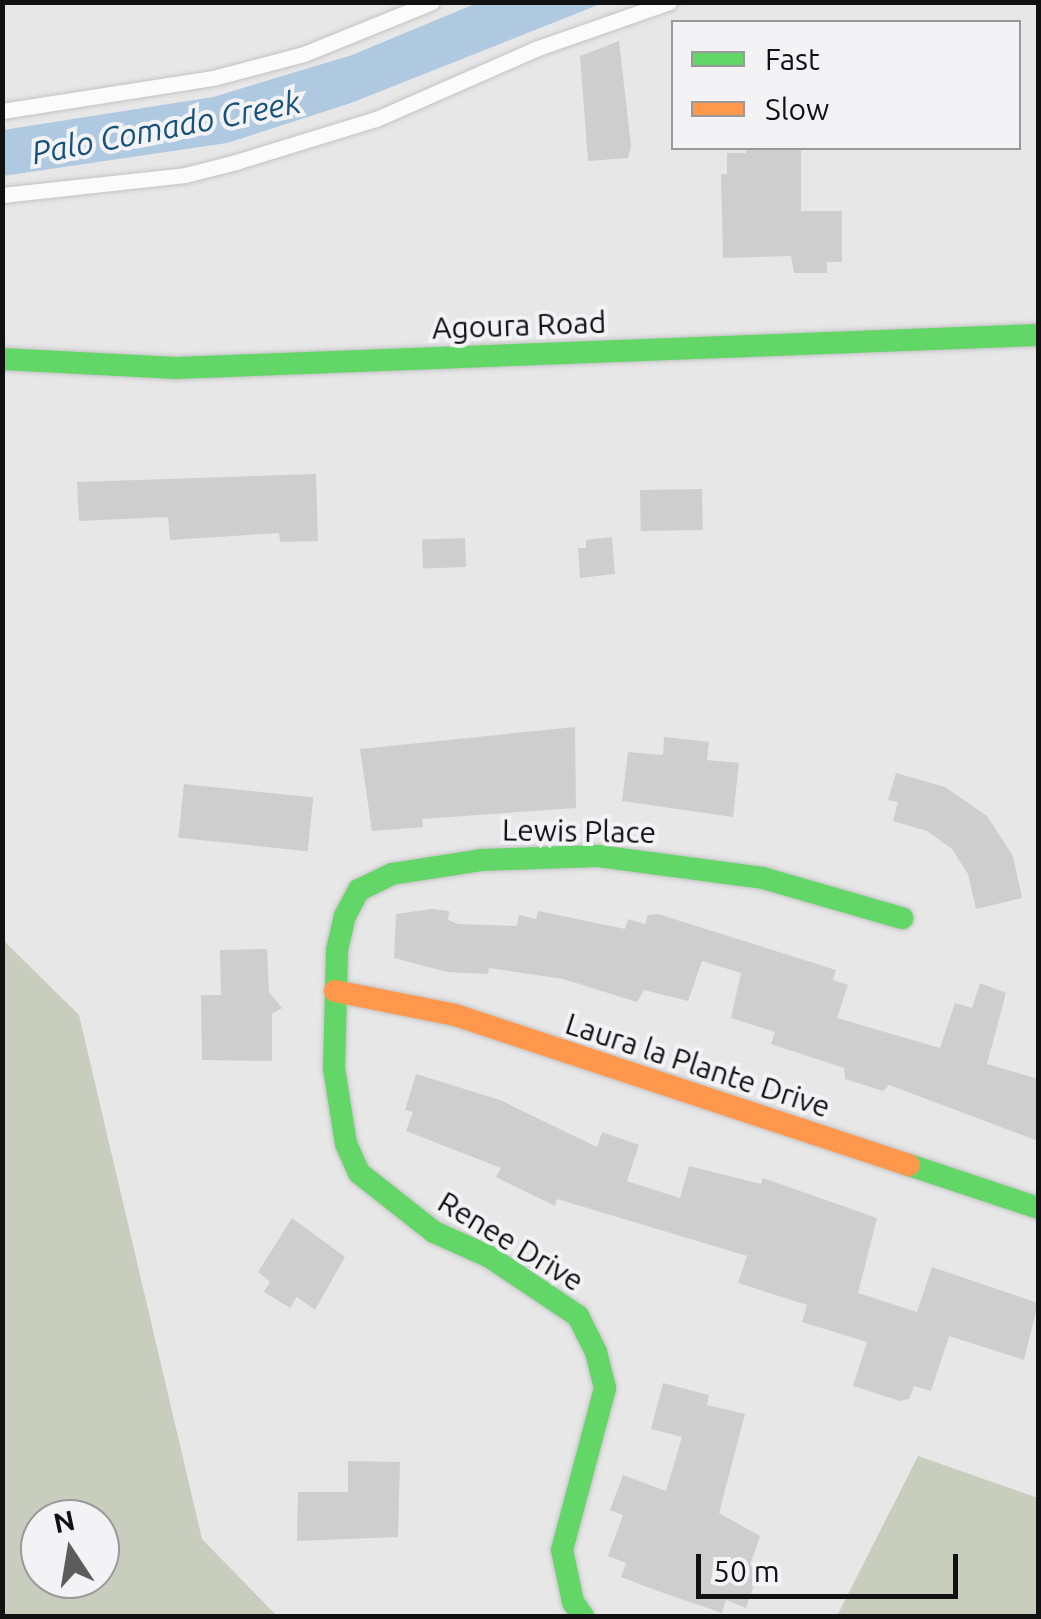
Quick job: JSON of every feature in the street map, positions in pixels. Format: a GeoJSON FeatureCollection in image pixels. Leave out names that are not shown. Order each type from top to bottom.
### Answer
{"type":"FeatureCollection","features":[{"type":"Feature","properties":{"kind":"street","name":"Agoura Road"},"geometry":{"type":"LineString","coordinates":[[2,359],[176,368],[1038,335]]}},
{"type":"Feature","properties":{"kind":"street","name":"Lewis Place"},"geometry":{"type":"LineString","coordinates":[[335,991],[345,916],[359,890],[392,874],[481,860],[598,856],[671,863],[763,878],[902,918]]}},
{"type":"Feature","properties":{"kind":"street","name":"Laura la Plante Drive"},"geometry":{"type":"LineString","coordinates":[[335,991],[456,1015],[1038,1208]]}},
{"type":"Feature","properties":{"kind":"street","name":"Renee Drive"},"geometry":{"type":"LineString","coordinates":[[335,991],[334,1068],[346,1144],[359,1173],[434,1232],[490,1258],[578,1316],[596,1352],[605,1388],[562,1550],[573,1602],[583,1616]]}},
{"type":"Feature","properties":{"kind":"lane"},"geometry":{"type":"LineString","coordinates":[[2,111],[213,78],[304,54],[432,2]]}},
{"type":"Feature","properties":{"kind":"lane"},"geometry":{"type":"LineString","coordinates":[[2,195],[185,175],[236,162],[376,119],[538,48],[669,2]]}},
{"type":"Feature","properties":{"kind":"green space"},"geometry":{"type":"Polygon","coordinates":[[[2,939],[79,1015],[202,1539],[277,1616],[3,1616],[2,939]]]}},
{"type":"Feature","properties":{"kind":"green space"},"geometry":{"type":"Polygon","coordinates":[[[918,1456],[1038,1498],[1038,1616],[837,1616],[918,1456]]]}},
{"type":"Feature","properties":{"kind":"water","name":"Palo Comado Creek"},"geometry":{"type":"Polygon","coordinates":[[[477,3],[603,3],[351,103],[227,143],[3,176],[3,130],[213,97],[352,55],[477,3]]]}},
{"type":"Feature","properties":{"kind":"building"},"geometry":{"type":"Polygon","coordinates":[[[619,41],[631,146],[628,158],[588,161],[580,56],[619,41]]]}},
{"type":"Feature","properties":{"kind":"building"},"geometry":{"type":"Polygon","coordinates":[[[801,150],[801,211],[842,211],[842,262],[827,262],[827,273],[794,273],[791,256],[723,258],[721,174],[727,174],[727,153],[801,150]]]}},
{"type":"Feature","properties":{"kind":"building"},"geometry":{"type":"Polygon","coordinates":[[[316,474],[318,541],[280,542],[279,533],[170,540],[168,517],[79,521],[77,482],[316,474]]]}},
{"type":"Feature","properties":{"kind":"building"},"geometry":{"type":"Polygon","coordinates":[[[702,489],[703,530],[641,531],[640,490],[702,489]]]}},
{"type":"Feature","properties":{"kind":"building"},"geometry":{"type":"Polygon","coordinates":[[[612,537],[615,574],[580,578],[578,548],[586,548],[586,540],[612,537]]]}},
{"type":"Feature","properties":{"kind":"building"},"geometry":{"type":"Polygon","coordinates":[[[465,538],[466,567],[423,568],[422,540],[465,538]]]}},
{"type":"Feature","properties":{"kind":"building"},"geometry":{"type":"Polygon","coordinates":[[[575,727],[576,808],[422,819],[423,827],[372,831],[360,749],[575,727]]]}},
{"type":"Feature","properties":{"kind":"building"},"geometry":{"type":"Polygon","coordinates":[[[664,737],[709,742],[707,760],[739,763],[733,817],[622,801],[628,752],[663,755],[664,737]]]}},
{"type":"Feature","properties":{"kind":"building"},"geometry":{"type":"Polygon","coordinates":[[[896,773],[945,787],[987,816],[1013,856],[1022,898],[976,909],[968,874],[952,849],[927,831],[893,821],[898,802],[888,800],[896,773]]]}},
{"type":"Feature","properties":{"kind":"building"},"geometry":{"type":"Polygon","coordinates":[[[184,784],[313,798],[308,851],[178,838],[184,784]]]}},
{"type":"Feature","properties":{"kind":"building"},"geometry":{"type":"Polygon","coordinates":[[[431,909],[449,911],[448,920],[458,924],[517,926],[519,915],[536,919],[538,911],[625,929],[628,919],[645,924],[648,915],[658,914],[836,970],[833,980],[848,985],[837,1018],[940,1048],[955,1003],[972,1008],[980,983],[1006,993],[987,1064],[1038,1079],[1038,1141],[889,1085],[883,1091],[845,1079],[844,1068],[771,1044],[775,1032],[731,1018],[741,973],[702,961],[688,1001],[644,990],[637,1002],[563,979],[489,968],[488,974],[447,972],[394,958],[396,914],[431,909]]]}},
{"type":"Feature","properties":{"kind":"building"},"geometry":{"type":"Polygon","coordinates":[[[267,949],[269,992],[282,1008],[272,1014],[272,1061],[202,1060],[201,995],[221,995],[220,950],[267,949]]]}},
{"type":"Feature","properties":{"kind":"building"},"geometry":{"type":"Polygon","coordinates":[[[416,1074],[500,1100],[597,1147],[602,1132],[639,1145],[627,1181],[680,1198],[689,1166],[761,1184],[763,1178],[877,1218],[858,1293],[917,1312],[932,1267],[1038,1303],[1024,1360],[949,1336],[931,1391],[914,1386],[909,1399],[900,1401],[853,1386],[867,1342],[802,1322],[807,1305],[738,1283],[747,1256],[557,1199],[555,1206],[496,1177],[501,1168],[406,1131],[413,1112],[405,1110],[416,1074]]]}},
{"type":"Feature","properties":{"kind":"building"},"geometry":{"type":"Polygon","coordinates":[[[292,1218],[345,1257],[315,1310],[297,1297],[290,1308],[264,1292],[270,1282],[258,1272],[292,1218]]]}},
{"type":"Feature","properties":{"kind":"building"},"geometry":{"type":"Polygon","coordinates":[[[663,1383],[709,1395],[707,1405],[745,1414],[719,1513],[760,1536],[750,1565],[760,1568],[746,1608],[726,1600],[722,1613],[658,1591],[621,1577],[626,1563],[608,1556],[623,1515],[610,1510],[623,1475],[666,1491],[682,1437],[651,1429],[663,1383]]]}},
{"type":"Feature","properties":{"kind":"building"},"geometry":{"type":"Polygon","coordinates":[[[348,1461],[400,1462],[398,1537],[297,1541],[298,1492],[348,1492],[348,1461]]]}},
{"type":"Feature","properties":{"kind":"traffic: fast"},"geometry":{"type":"LineString","coordinates":[[2,359],[176,368],[1038,335]]}},
{"type":"Feature","properties":{"kind":"traffic: fast"},"geometry":{"type":"LineString","coordinates":[[583,1616],[573,1602],[562,1550],[605,1388],[596,1352],[578,1316],[490,1257],[434,1232],[359,1173],[346,1144],[334,1068],[337,950],[345,916],[359,890],[392,874],[481,860],[598,856],[763,878],[902,918]]}},
{"type":"Feature","properties":{"kind":"traffic: fast"},"geometry":{"type":"LineString","coordinates":[[909,1165],[1038,1208]]}},
{"type":"Feature","properties":{"kind":"traffic: slow"},"geometry":{"type":"LineString","coordinates":[[335,991],[455,1015],[909,1165]]}}]}
